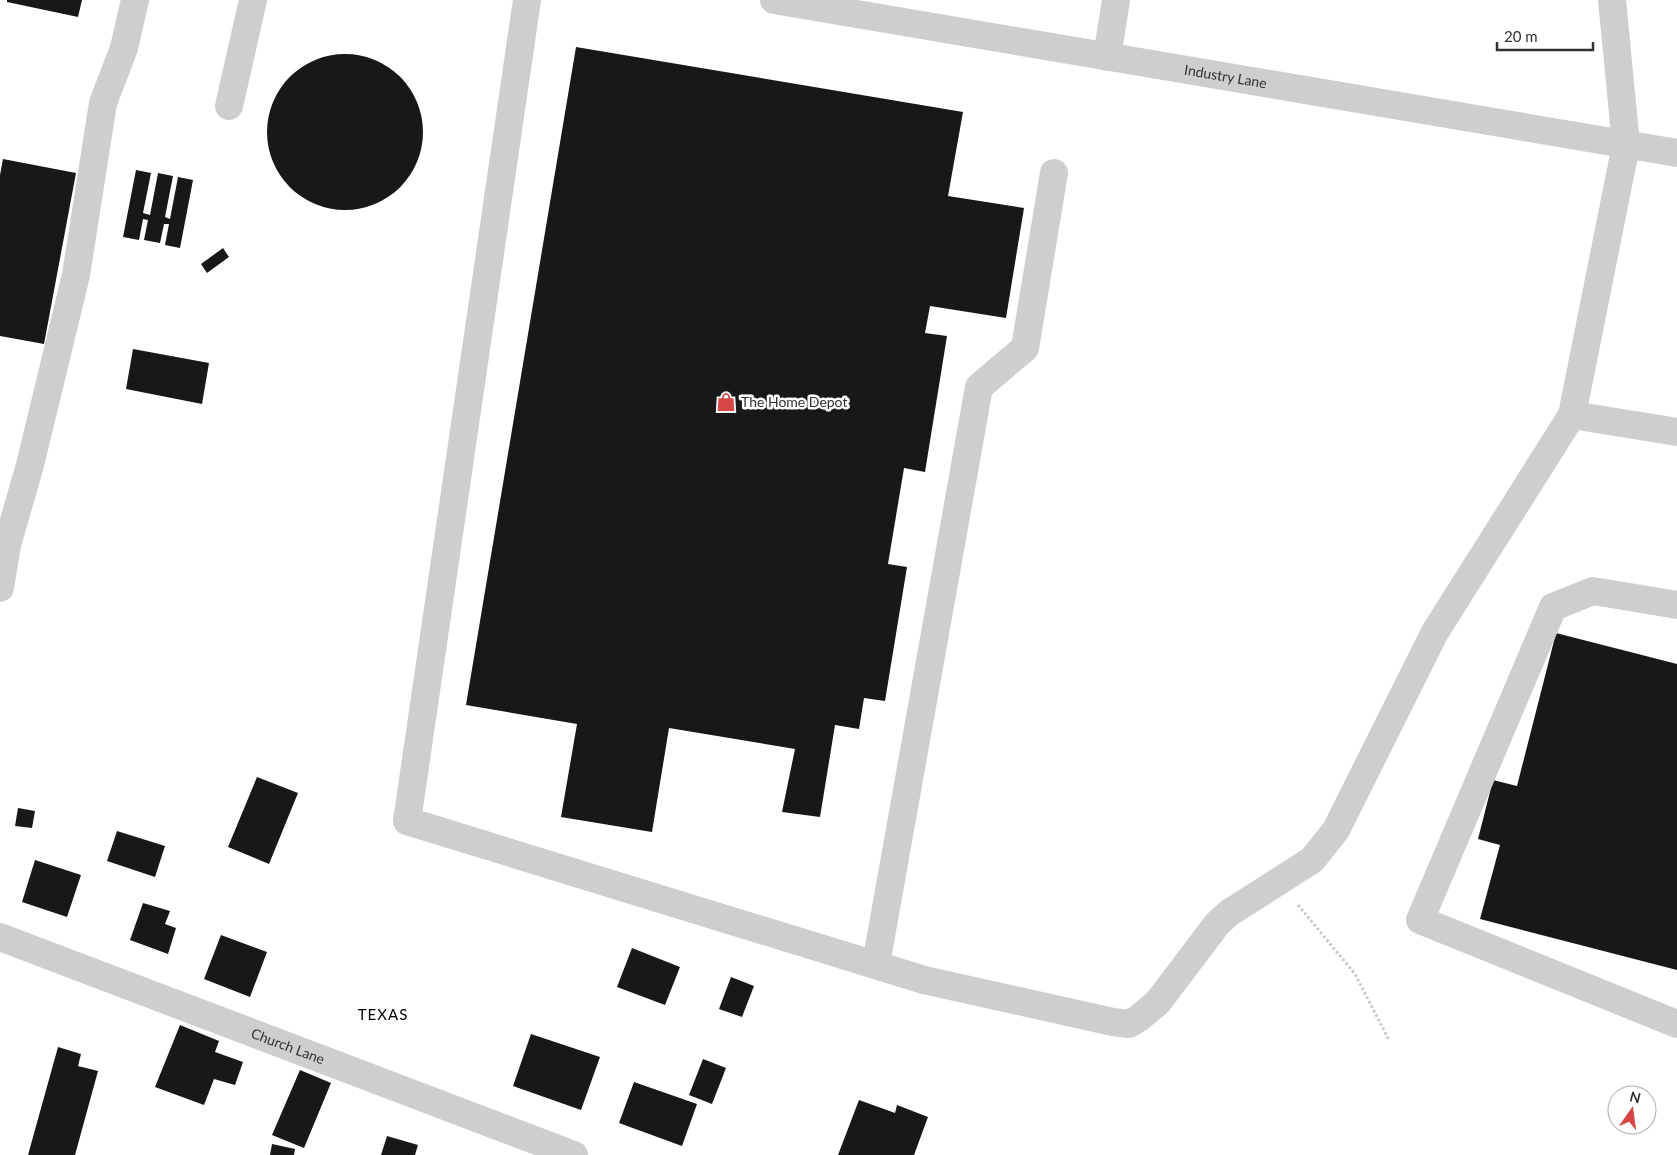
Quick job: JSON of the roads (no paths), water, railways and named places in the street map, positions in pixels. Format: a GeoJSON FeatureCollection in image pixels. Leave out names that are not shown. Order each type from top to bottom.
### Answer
{"type":"FeatureCollection","features":[{"type":"Feature","properties":{"kind":"street"},"geometry":{"type":"LineString","coordinates":[[0,588],[7,545],[30,465],[76,275],[103,103],[124,48],[135,0]]}},
{"type":"Feature","properties":{"kind":"street"},"geometry":{"type":"LineString","coordinates":[[229,106],[253,0]]}},
{"type":"Feature","properties":{"kind":"street"},"geometry":{"type":"LineString","coordinates":[[527,0],[407,821],[924,980],[1129,1024],[1140,1018],[1158,1002],[1217,924],[1229,913],[1312,860],[1336,830],[1435,632],[1572,415],[1626,145],[1612,0]]}},
{"type":"Feature","properties":{"kind":"street","name":"Industry Lane"},"geometry":{"type":"LineString","coordinates":[[774,0],[1677,153]]}},
{"type":"Feature","properties":{"kind":"street"},"geometry":{"type":"LineString","coordinates":[[1107,57],[1116,0]]}},
{"type":"Feature","properties":{"kind":"street"},"geometry":{"type":"LineString","coordinates":[[876,964],[979,387],[1025,348],[1054,173]]}},
{"type":"Feature","properties":{"kind":"street"},"geometry":{"type":"LineString","coordinates":[[1572,415],[1677,432]]}},
{"type":"Feature","properties":{"kind":"street"},"geometry":{"type":"LineString","coordinates":[[1677,605],[1593,591],[1553,607],[1420,920],[1677,1024]]}},
{"type":"Feature","properties":{"kind":"street","name":"Church Lane"},"geometry":{"type":"LineString","coordinates":[[0,937],[574,1155]]}},
{"type":"Feature","properties":{"kind":"place","name":"The Home Depot"},"geometry":{"type":"Point","coordinates":[726,402]}},
{"type":"Feature","properties":{"kind":"district","name":"TEXAS"},"geometry":{"type":"Point","coordinates":[383,1015]}}]}
